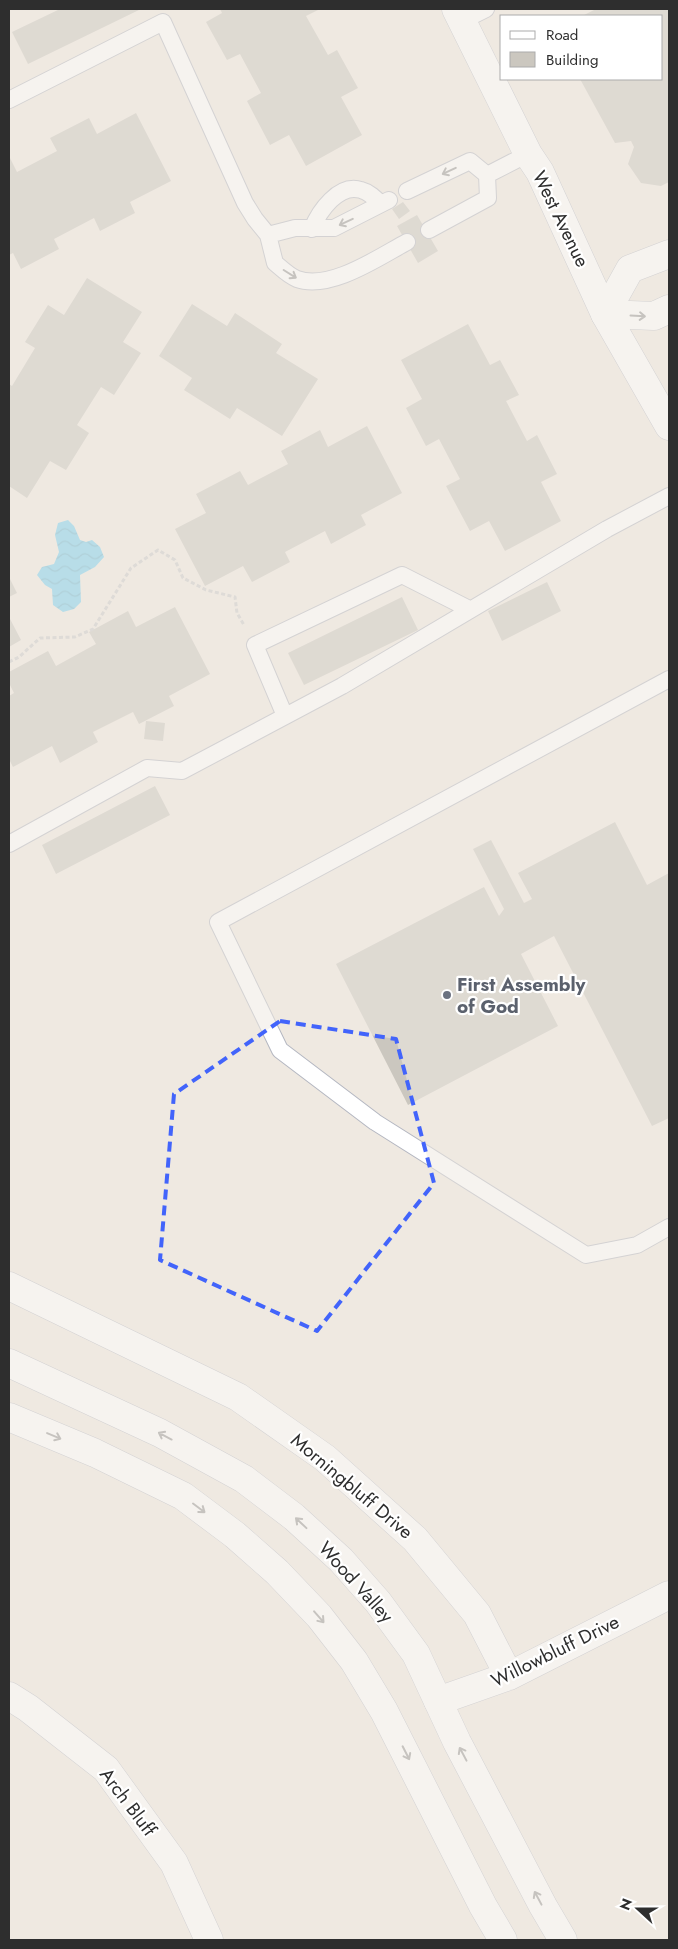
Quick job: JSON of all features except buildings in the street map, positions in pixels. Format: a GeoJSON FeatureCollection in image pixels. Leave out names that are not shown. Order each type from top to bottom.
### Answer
{"type":"FeatureCollection","features":[{"type":"Feature","properties":{"kind":"street","name":"West Avenue"},"geometry":{"type":"LineString","coordinates":[[468,13],[528,154],[540,172],[605,314],[669,426]]}},
{"type":"Feature","properties":{"kind":"street"},"geometry":{"type":"LineString","coordinates":[[669,254],[630,269],[605,314],[654,316],[669,309]]}},
{"type":"Feature","properties":{"kind":"street","name":"Morningbluff Drive"},"geometry":{"type":"LineString","coordinates":[[9,1286],[238,1397],[325,1458],[415,1539],[477,1614],[509,1676]]}},
{"type":"Feature","properties":{"kind":"street","name":"Wood Valley"},"geometry":{"type":"LineString","coordinates":[[9,1363],[160,1433],[244,1480],[294,1517],[341,1560],[378,1602],[416,1654],[457,1742],[543,1906],[563,1940]]}},
{"type":"Feature","properties":{"kind":"street"},"geometry":{"type":"LineString","coordinates":[[9,1417],[95,1453],[183,1496],[277,1572],[319,1616],[354,1661],[384,1711],[483,1906],[503,1940]]}},
{"type":"Feature","properties":{"kind":"street","name":"Willowbluff Drive"},"geometry":{"type":"LineString","coordinates":[[438,1701],[509,1676],[669,1594]]}},
{"type":"Feature","properties":{"kind":"street","name":"Arch Bluff"},"geometry":{"type":"LineString","coordinates":[[9,1696],[28,1708],[106,1769],[174,1863],[209,1940]]}},
{"type":"Feature","properties":{"kind":"lane"},"geometry":{"type":"LineString","coordinates":[[9,100],[163,22],[245,203],[255,219],[268,234],[275,263],[299,280],[315,281],[333,278],[358,268],[407,242]]}},
{"type":"Feature","properties":{"kind":"lane"},"geometry":{"type":"LineString","coordinates":[[488,175],[528,154]]}},
{"type":"Feature","properties":{"kind":"lane"},"geometry":{"type":"LineString","coordinates":[[407,191],[470,161],[488,175]]}},
{"type":"Feature","properties":{"kind":"lane"},"geometry":{"type":"LineString","coordinates":[[429,230],[488,198],[488,175]]}},
{"type":"Feature","properties":{"kind":"lane"},"geometry":{"type":"LineString","coordinates":[[268,234],[295,228],[312,228],[334,228],[385,202],[361,189],[348,190],[327,204],[317,215],[312,228]]}},
{"type":"Feature","properties":{"kind":"lane"},"geometry":{"type":"LineString","coordinates":[[9,844],[147,768],[182,771],[342,686],[469,609],[607,529],[669,496]]}},
{"type":"Feature","properties":{"kind":"lane"},"geometry":{"type":"LineString","coordinates":[[285,716],[255,645],[402,575],[469,609]]}},
{"type":"Feature","properties":{"kind":"lane"},"geometry":{"type":"LineString","coordinates":[[669,679],[218,922],[280,1050],[375,1122],[586,1255],[637,1245],[669,1227]]}},
{"type":"Feature","properties":{"kind":"path"},"geometry":{"type":"LineString","coordinates":[[9,662],[19,657],[40,638],[75,637],[93,629],[131,568],[158,550],[175,560],[183,578],[206,590],[235,597],[237,613],[255,645]]}},
{"type":"Feature","properties":{"kind":"highlighted area"},"geometry":{"type":"Polygon","coordinates":[[[280,1021],[396,1039],[434,1183],[317,1331],[160,1260],[174,1094],[280,1021]]]}},
{"type":"Feature","properties":{"kind":"water"},"geometry":{"type":"Polygon","coordinates":[[[68,520],[74,526],[80,540],[86,542],[92,540],[100,547],[104,557],[95,567],[80,575],[81,602],[74,609],[63,612],[53,605],[52,589],[45,585],[37,575],[42,567],[54,564],[59,552],[55,535],[58,523],[68,520]]]}},
{"type":"Feature","properties":{"kind":"place","name":"First Assembly of God"},"geometry":{"type":"Point","coordinates":[447,995]}}]}
